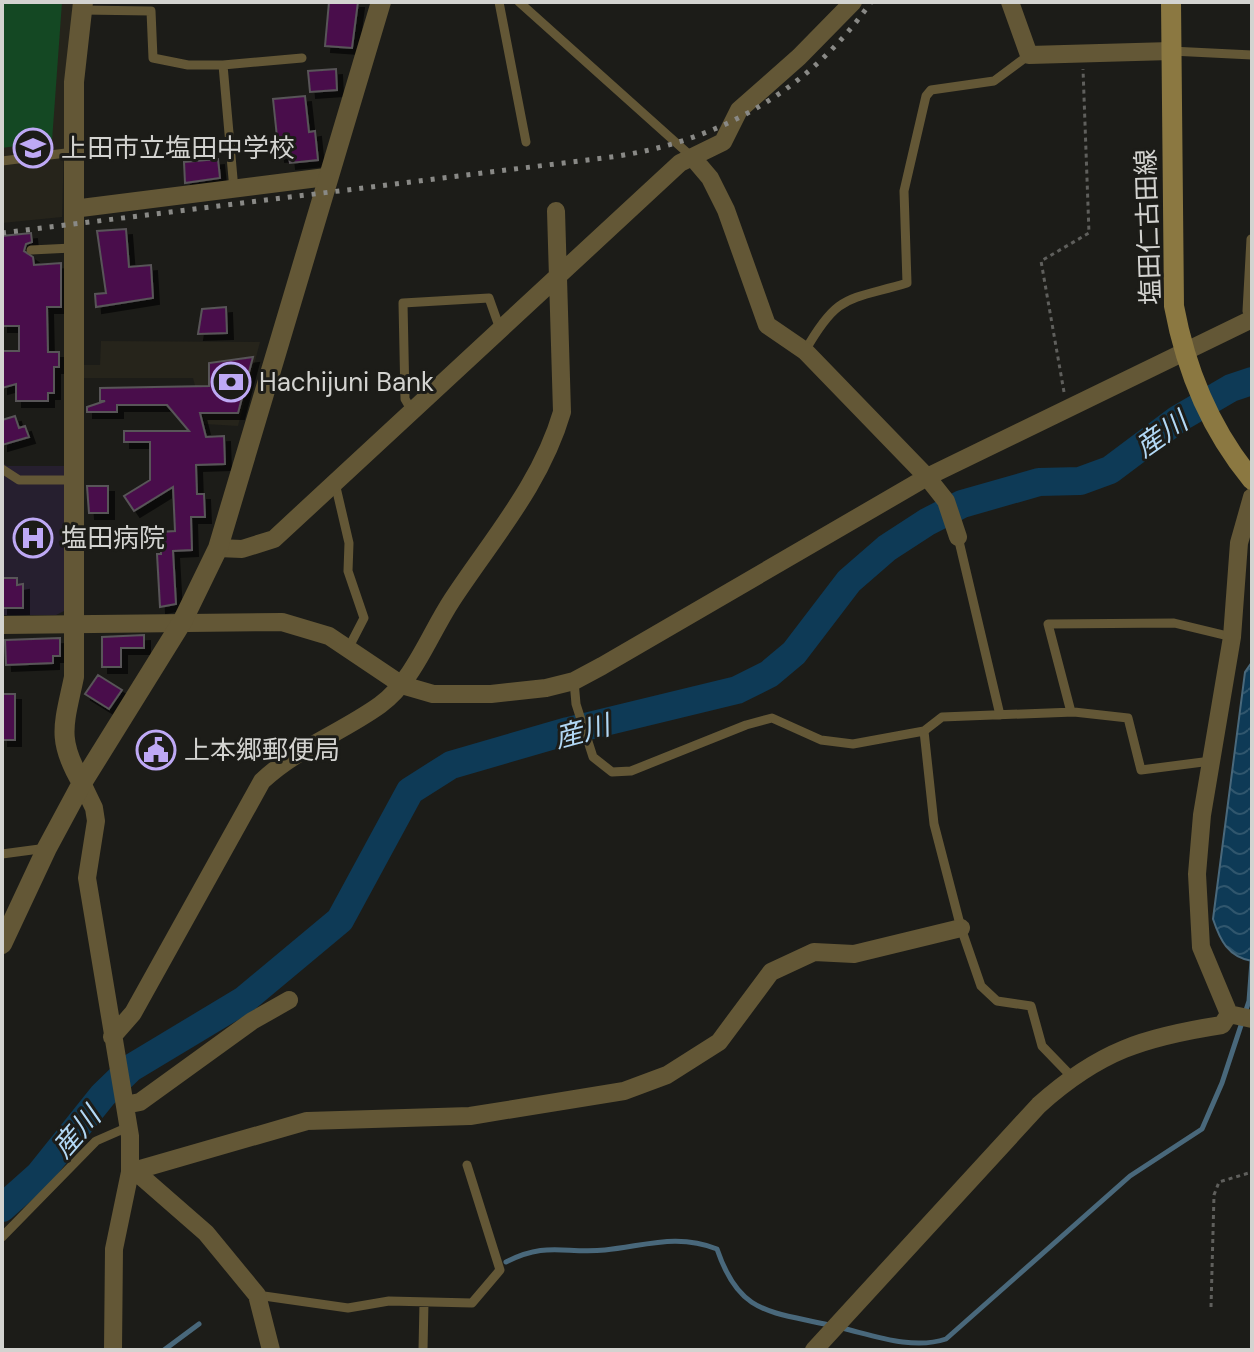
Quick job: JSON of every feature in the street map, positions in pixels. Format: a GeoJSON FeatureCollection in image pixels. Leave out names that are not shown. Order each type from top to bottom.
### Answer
{"type":"FeatureCollection","features":[{"type":"Feature","properties":{"kind":"main road","name":"塩田仁古田線"},"geometry":{"type":"LineString","coordinates":[[1171,2],[1171,266],[1174,306],[1195,382],[1219,434],[1252,480]]}},
{"type":"Feature","properties":{"kind":"street"},"geometry":{"type":"LineString","coordinates":[[2,944],[47,848],[82,783],[182,622],[218,548],[326,177],[381,2]]}},
{"type":"Feature","properties":{"kind":"street"},"geometry":{"type":"LineString","coordinates":[[218,548],[242,549],[274,539],[680,163],[723,142],[739,110],[799,57],[853,2]]}},
{"type":"Feature","properties":{"kind":"street"},"geometry":{"type":"LineString","coordinates":[[1010,2],[1029,55],[1171,51]]}},
{"type":"Feature","properties":{"kind":"street"},"geometry":{"type":"LineString","coordinates":[[82,6],[74,82],[72,248],[74,677],[62,738],[64,750],[94,808],[87,878],[125,1103],[132,1172],[114,1249],[113,1350]]}},
{"type":"Feature","properties":{"kind":"street"},"geometry":{"type":"LineString","coordinates":[[693,158],[710,178],[726,210],[767,325],[805,351],[927,477],[946,501],[958,537]]}},
{"type":"Feature","properties":{"kind":"street"},"geometry":{"type":"LineString","coordinates":[[73,209],[326,177]]}},
{"type":"Feature","properties":{"kind":"street"},"geometry":{"type":"LineString","coordinates":[[114,1042],[262,781],[286,758],[380,705],[402,685],[450,603],[528,491],[554,439],[562,412],[556,211]]}},
{"type":"Feature","properties":{"kind":"street"},"geometry":{"type":"LineString","coordinates":[[2,625],[282,622],[307,628],[349,647],[402,685],[433,694],[491,694],[574,681],[927,477],[1252,319]]}},
{"type":"Feature","properties":{"kind":"street"},"geometry":{"type":"LineString","coordinates":[[1229,1014],[1201,947],[1198,915],[1200,844],[1232,637],[1239,543],[1252,497]]}},
{"type":"Feature","properties":{"kind":"street"},"geometry":{"type":"LineString","coordinates":[[132,1172],[169,1158],[307,1121],[470,1116],[624,1091],[667,1075],[719,1042],[771,972],[814,952],[854,954],[961,928]]}},
{"type":"Feature","properties":{"kind":"street"},"geometry":{"type":"LineString","coordinates":[[125,1103],[140,1102],[252,1021],[289,1000]]}},
{"type":"Feature","properties":{"kind":"street"},"geometry":{"type":"LineString","coordinates":[[1229,1014],[1252,1019]]}},
{"type":"Feature","properties":{"kind":"street"},"geometry":{"type":"LineString","coordinates":[[814,1350],[1039,1105],[1071,1076],[1126,1046],[1173,1032],[1222,1025],[1229,1014]]}},
{"type":"Feature","properties":{"kind":"street"},"geometry":{"type":"LineString","coordinates":[[132,1172],[206,1233],[257,1295],[271,1350]]}},
{"type":"Feature","properties":{"kind":"lane"},"geometry":{"type":"LineString","coordinates":[[499,2],[526,142]]}},
{"type":"Feature","properties":{"kind":"lane"},"geometry":{"type":"LineString","coordinates":[[519,2],[693,158]]}},
{"type":"Feature","properties":{"kind":"lane"},"geometry":{"type":"LineString","coordinates":[[82,6],[151,11],[153,58],[188,65],[302,58]]}},
{"type":"Feature","properties":{"kind":"lane"},"geometry":{"type":"LineString","coordinates":[[1171,51],[1252,55]]}},
{"type":"Feature","properties":{"kind":"lane"},"geometry":{"type":"LineString","coordinates":[[805,351],[825,316],[845,299],[907,283],[904,191],[926,96],[931,90],[994,81],[1029,55]]}},
{"type":"Feature","properties":{"kind":"lane"},"geometry":{"type":"LineString","coordinates":[[223,65],[234,191]]}},
{"type":"Feature","properties":{"kind":"lane"},"geometry":{"type":"LineString","coordinates":[[2,161],[74,152]]}},
{"type":"Feature","properties":{"kind":"lane"},"geometry":{"type":"LineString","coordinates":[[1251,239],[1247,298],[1252,319]]}},
{"type":"Feature","properties":{"kind":"lane"},"geometry":{"type":"LineString","coordinates":[[31,250],[72,248]]}},
{"type":"Feature","properties":{"kind":"lane"},"geometry":{"type":"LineString","coordinates":[[412,411],[405,399],[403,303],[489,298],[500,329]]}},
{"type":"Feature","properties":{"kind":"lane"},"geometry":{"type":"LineString","coordinates":[[2,469],[19,480],[72,480]]}},
{"type":"Feature","properties":{"kind":"lane"},"geometry":{"type":"LineString","coordinates":[[335,483],[349,543],[348,571],[364,618],[349,647]]}},
{"type":"Feature","properties":{"kind":"lane"},"geometry":{"type":"LineString","coordinates":[[958,537],[1000,715]]}},
{"type":"Feature","properties":{"kind":"lane"},"geometry":{"type":"LineString","coordinates":[[1071,712],[1048,624],[1174,623],[1232,637]]}},
{"type":"Feature","properties":{"kind":"lane"},"geometry":{"type":"LineString","coordinates":[[574,681],[576,704],[593,757],[612,772],[631,771],[746,725],[772,718],[821,740],[853,744],[924,731],[942,717],[1071,712],[1128,718],[1141,770],[1211,761]]}},
{"type":"Feature","properties":{"kind":"lane"},"geometry":{"type":"LineString","coordinates":[[924,731],[934,824],[961,928],[981,986],[997,1001],[1031,1006],[1042,1046],[1071,1076]]}},
{"type":"Feature","properties":{"kind":"lane"},"geometry":{"type":"LineString","coordinates":[[2,854],[47,848]]}},
{"type":"Feature","properties":{"kind":"lane"},"geometry":{"type":"LineString","coordinates":[[2,1237],[96,1141],[128,1127]]}},
{"type":"Feature","properties":{"kind":"lane"},"geometry":{"type":"LineString","coordinates":[[257,1295],[348,1308],[389,1301],[472,1303],[500,1270],[467,1165]]}},
{"type":"Feature","properties":{"kind":"lane"},"geometry":{"type":"LineString","coordinates":[[423,1350],[424,1302]]}},
{"type":"Feature","properties":{"kind":"path"},"geometry":{"type":"LineString","coordinates":[[1067,407],[1041,261],[1089,233],[1082,54]]}},
{"type":"Feature","properties":{"kind":"path"},"geometry":{"type":"LineString","coordinates":[[1211,1307],[1214,1195],[1219,1182],[1252,1172]]}},
{"type":"Feature","properties":{"kind":"shaded area","name":"上田市立塩田中学校"},"geometry":{"type":"Polygon","coordinates":[[[2,2],[74,2],[66,79],[62,217],[2,223],[2,2]]]}},
{"type":"Feature","properties":{"kind":"shaded area"},"geometry":{"type":"Polygon","coordinates":[[[101,341],[260,342],[238,426],[205,424],[193,378],[79,378],[79,365],[100,365],[101,341]]]}},
{"type":"Feature","properties":{"kind":"shaded area","name":"塩田病院"},"geometry":{"type":"Polygon","coordinates":[[[2,462],[7,466],[64,466],[66,610],[56,615],[2,615],[2,462]]]}},
{"type":"Feature","properties":{"kind":"green space"},"geometry":{"type":"Polygon","coordinates":[[[2,2],[62,2],[52,141],[2,148],[2,2]]]}},
{"type":"Feature","properties":{"kind":"water"},"geometry":{"type":"Polygon","coordinates":[[[1252,662],[1252,961],[1237,956],[1226,946],[1213,919],[1245,672],[1252,662]]]}},
{"type":"Feature","properties":{"kind":"building"},"geometry":{"type":"Polygon","coordinates":[[[329,2],[358,2],[352,48],[325,46],[329,2]]]}},
{"type":"Feature","properties":{"kind":"building"},"geometry":{"type":"Polygon","coordinates":[[[336,69],[337,90],[310,92],[308,71],[336,69]]]}},
{"type":"Feature","properties":{"kind":"building"},"geometry":{"type":"Polygon","coordinates":[[[305,96],[309,132],[315,131],[318,160],[290,163],[289,155],[279,156],[273,99],[305,96]]]}},
{"type":"Feature","properties":{"kind":"building"},"geometry":{"type":"Polygon","coordinates":[[[218,159],[220,178],[185,183],[184,162],[218,159]]]}},
{"type":"Feature","properties":{"kind":"building"},"geometry":{"type":"Polygon","coordinates":[[[126,229],[129,267],[151,265],[153,298],[96,307],[95,294],[106,293],[97,231],[126,229]]]}},
{"type":"Feature","properties":{"kind":"building"},"geometry":{"type":"Polygon","coordinates":[[[31,233],[32,242],[26,244],[24,251],[33,257],[34,265],[61,263],[61,307],[47,307],[48,352],[59,352],[59,367],[54,367],[54,393],[48,393],[48,401],[16,401],[16,384],[2,388],[2,351],[19,351],[19,326],[2,326],[2,236],[31,233]]]}},
{"type":"Feature","properties":{"kind":"building"},"geometry":{"type":"Polygon","coordinates":[[[226,307],[227,333],[198,334],[202,309],[226,307]]]}},
{"type":"Feature","properties":{"kind":"building"},"geometry":{"type":"Polygon","coordinates":[[[253,357],[238,413],[200,413],[206,437],[224,436],[225,464],[196,465],[197,494],[204,494],[205,517],[191,517],[192,550],[173,551],[176,604],[160,607],[157,554],[161,554],[160,532],[175,531],[173,487],[134,511],[124,496],[150,480],[150,442],[124,442],[124,431],[189,431],[167,405],[117,405],[117,412],[87,412],[87,407],[105,401],[100,401],[100,388],[209,386],[209,363],[253,357]]]}},
{"type":"Feature","properties":{"kind":"building"},"geometry":{"type":"Polygon","coordinates":[[[15,416],[19,428],[25,426],[29,437],[2,445],[2,420],[15,416]]]}},
{"type":"Feature","properties":{"kind":"building"},"geometry":{"type":"Polygon","coordinates":[[[87,486],[108,486],[108,513],[89,513],[87,486]]]}},
{"type":"Feature","properties":{"kind":"building"},"geometry":{"type":"Polygon","coordinates":[[[2,578],[17,578],[17,585],[23,584],[23,608],[2,608],[2,578]]]}},
{"type":"Feature","properties":{"kind":"building"},"geometry":{"type":"Polygon","coordinates":[[[144,635],[144,648],[121,648],[121,667],[102,667],[102,637],[144,635]]]}},
{"type":"Feature","properties":{"kind":"building"},"geometry":{"type":"Polygon","coordinates":[[[60,638],[60,656],[53,656],[53,663],[6,665],[5,640],[60,638]]]}},
{"type":"Feature","properties":{"kind":"building"},"geometry":{"type":"Polygon","coordinates":[[[98,675],[122,690],[109,709],[85,694],[98,675]]]}},
{"type":"Feature","properties":{"kind":"building"},"geometry":{"type":"Polygon","coordinates":[[[2,694],[15,694],[15,740],[2,740],[2,694]]]}},
{"type":"Feature","properties":{"kind":"waterway","name":"産川"},"geometry":{"type":"LineString","coordinates":[[2,1208],[39,1175],[103,1095],[131,1068],[244,1000],[340,920],[410,791],[451,765],[568,731],[737,690],[769,674],[794,653],[849,581],[887,548],[927,522],[962,504],[1039,482],[1080,481],[1110,470],[1178,419],[1231,388],[1252,381]]}},
{"type":"Feature","properties":{"kind":"waterway"},"geometry":{"type":"LineString","coordinates":[[842,1328],[907,1342],[946,1339],[1130,1176],[1202,1129],[1222,1083],[1249,1001],[1252,961]]}},
{"type":"Feature","properties":{"kind":"waterway"},"geometry":{"type":"LineString","coordinates":[[506,1262],[545,1250],[591,1251],[675,1241],[702,1244],[717,1249],[735,1286],[758,1306],[829,1325]]}},
{"type":"Feature","properties":{"kind":"waterway"},"geometry":{"type":"LineString","coordinates":[[164,1350],[199,1324]]}},
{"type":"Feature","properties":{"kind":"railway"},"geometry":{"type":"LineString","coordinates":[[2,233],[650,150],[724,125],[790,86],[819,62],[871,2]]}},
{"type":"Feature","properties":{"kind":"place","name":"上田市立塩田中学校"},"geometry":{"type":"Point","coordinates":[33,148]}},
{"type":"Feature","properties":{"kind":"place","name":"Hachijuni Bank"},"geometry":{"type":"Point","coordinates":[231,382]}},
{"type":"Feature","properties":{"kind":"place","name":"塩田病院"},"geometry":{"type":"Point","coordinates":[33,538]}},
{"type":"Feature","properties":{"kind":"place","name":"上本郷郵便局"},"geometry":{"type":"Point","coordinates":[156,750]}}]}
